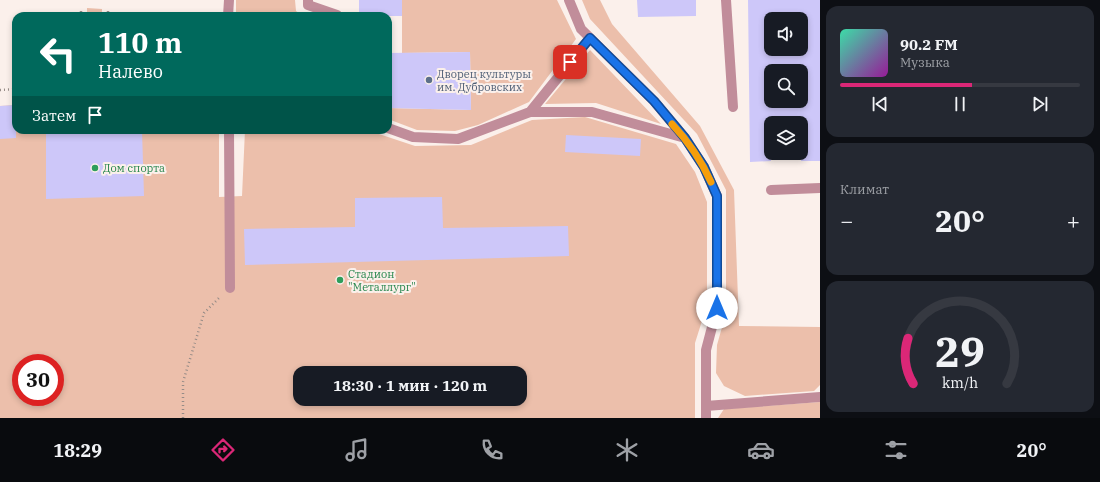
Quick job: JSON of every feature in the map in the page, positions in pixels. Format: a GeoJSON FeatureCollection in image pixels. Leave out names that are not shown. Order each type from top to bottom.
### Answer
{"type":"FeatureCollection","features":[{"type":"Feature","properties":{"kind":"street"},"geometry":{"type":"LineString","coordinates":[[228,12],[229,0]]}},
{"type":"Feature","properties":{"kind":"street"},"geometry":{"type":"LineString","coordinates":[[308,0],[308,5],[328,12]]}},
{"type":"Feature","properties":{"kind":"street"},"geometry":{"type":"LineString","coordinates":[[569,0],[581,29],[654,101],[685,138],[704,167],[717,196],[717,308],[706,350],[706,418]]}},
{"type":"Feature","properties":{"kind":"street"},"geometry":{"type":"LineString","coordinates":[[726,0],[733,107]]}},
{"type":"Feature","properties":{"kind":"street"},"geometry":{"type":"LineString","coordinates":[[530,112],[590,38]]}},
{"type":"Feature","properties":{"kind":"street"},"geometry":{"type":"LineString","coordinates":[[392,130],[413,138],[458,139],[530,112],[592,112],[685,138]]}},
{"type":"Feature","properties":{"kind":"street"},"geometry":{"type":"LineString","coordinates":[[230,134],[230,288]]}},
{"type":"Feature","properties":{"kind":"street"},"geometry":{"type":"LineString","coordinates":[[771,190],[820,188]]}},
{"type":"Feature","properties":{"kind":"street"},"geometry":{"type":"LineString","coordinates":[[706,406],[820,397]]}},
{"type":"Feature","properties":{"kind":"path"},"geometry":{"type":"LineString","coordinates":[[0,90],[12,88]]}},
{"type":"Feature","properties":{"kind":"path"},"geometry":{"type":"LineString","coordinates":[[183,418],[183,382],[204,313],[230,288]]}},
{"type":"Feature","properties":{"kind":"shaded area"},"geometry":{"type":"Polygon","coordinates":[[[236,0],[295,0],[297,12],[236,12],[236,0]]]}},
{"type":"Feature","properties":{"kind":"shaded area"},"geometry":{"type":"Polygon","coordinates":[[[402,0],[557,0],[576,39],[529,102],[478,125],[455,131],[417,130],[392,121],[392,108],[471,110],[470,52],[402,53],[402,0]]]}},
{"type":"Feature","properties":{"kind":"shaded area"},"geometry":{"type":"Polygon","coordinates":[[[582,0],[600,0],[612,24],[700,126],[734,190],[739,326],[820,327],[820,385],[814,391],[745,396],[724,386],[716,373],[717,345],[726,313],[726,190],[697,134],[590,19],[582,0]]]}},
{"type":"Feature","properties":{"kind":"shaded area"},"geometry":{"type":"Polygon","coordinates":[[[87,8],[102,9],[102,12],[87,12],[87,8]]]}},
{"type":"Feature","properties":{"kind":"shaded area"},"geometry":{"type":"Polygon","coordinates":[[[590,50],[661,124],[596,103],[545,104],[590,50]]]}},
{"type":"Feature","properties":{"kind":"shaded area","name":"Стадион \"Металлург\""},"geometry":{"type":"Polygon","coordinates":[[[12,105],[12,134],[219,134],[219,197],[242,196],[245,134],[379,134],[415,146],[471,145],[532,120],[585,117],[676,144],[695,172],[707,202],[707,305],[695,343],[695,418],[0,418],[0,106],[12,105]]]}},
{"type":"Feature","properties":{"kind":"shaded area"},"geometry":{"type":"Polygon","coordinates":[[[820,402],[820,418],[718,418],[724,409],[820,402]]]}},
{"type":"Feature","properties":{"kind":"building"},"geometry":{"type":"Polygon","coordinates":[[[359,0],[402,0],[402,16],[392,16],[392,12],[359,12],[359,0]]]}},
{"type":"Feature","properties":{"kind":"building"},"geometry":{"type":"Polygon","coordinates":[[[637,0],[696,0],[696,16],[638,17],[637,0]]]}},
{"type":"Feature","properties":{"kind":"building"},"geometry":{"type":"Polygon","coordinates":[[[748,0],[820,0],[820,161],[801,161],[808,160],[808,116],[764,116],[764,160],[771,161],[750,162],[748,0]]]}},
{"type":"Feature","properties":{"kind":"building","name":"Дворец культуры им. Дубровских"},"geometry":{"type":"Polygon","coordinates":[[[470,52],[471,110],[392,108],[392,53],[470,52]]]}},
{"type":"Feature","properties":{"kind":"building"},"geometry":{"type":"Polygon","coordinates":[[[12,105],[12,134],[16,134],[16,138],[0,139],[0,106],[12,105]]]}},
{"type":"Feature","properties":{"kind":"building","name":"Дом спорта"},"geometry":{"type":"Polygon","coordinates":[[[46,134],[142,134],[144,196],[46,199],[46,134]]]}},
{"type":"Feature","properties":{"kind":"building"},"geometry":{"type":"Polygon","coordinates":[[[566,135],[641,139],[640,156],[565,152],[566,135]]]}},
{"type":"Feature","properties":{"kind":"building"},"geometry":{"type":"Polygon","coordinates":[[[442,197],[443,228],[568,226],[569,256],[245,265],[244,229],[355,227],[355,198],[442,197]]]}},
{"type":"Feature","properties":{"kind":"slow traffic"},"geometry":{"type":"LineString","coordinates":[[672,124],[685,138],[704,167],[711,182]]}},
{"type":"Feature","properties":{"kind":"place","name":"Дворец культуры им. Дубровских"},"geometry":{"type":"Point","coordinates":[429,80]}},
{"type":"Feature","properties":{"kind":"place","name":"Дом спорта"},"geometry":{"type":"Point","coordinates":[95,168]}},
{"type":"Feature","properties":{"kind":"place","name":"Стадион \"Металлург\""},"geometry":{"type":"Point","coordinates":[340,280]}},
{"type":"Feature","properties":{"kind":"route"},"geometry":{"type":"LineString","coordinates":[[570,62],[590,38],[654,101],[685,138],[704,167],[717,196],[717,308]]}}]}
